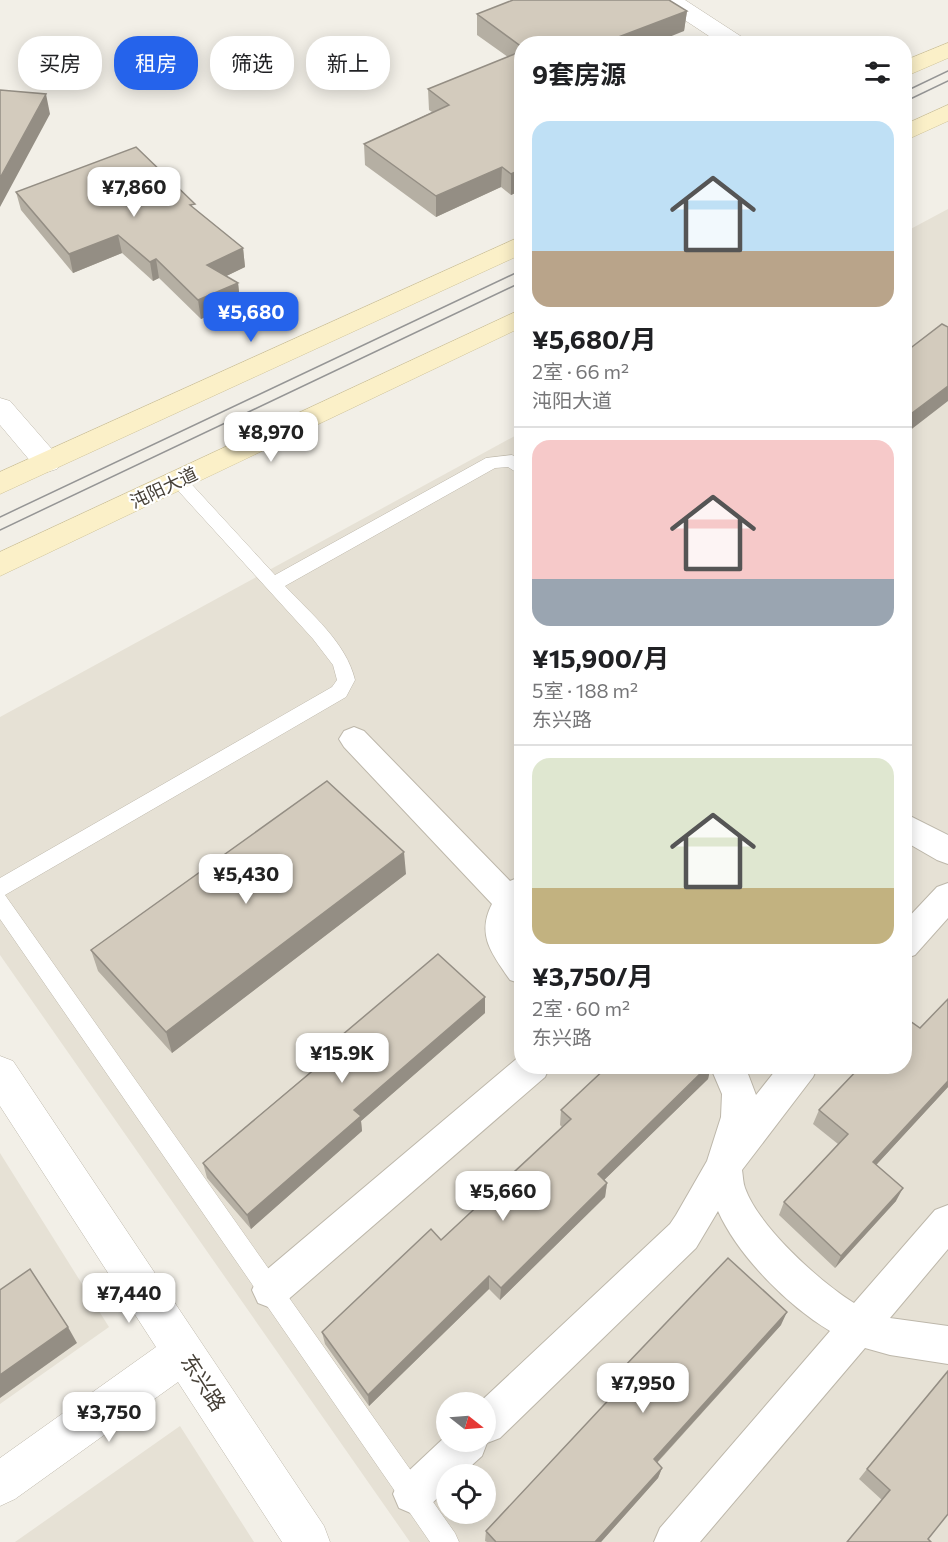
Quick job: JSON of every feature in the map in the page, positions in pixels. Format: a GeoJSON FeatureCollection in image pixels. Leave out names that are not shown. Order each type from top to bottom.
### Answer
{"type":"FeatureCollection","features":[{"type":"Feature","properties":{"kind":"main road"},"geometry":{"type":"LineString","coordinates":[[912,66],[948,50]]}},
{"type":"Feature","properties":{"kind":"main road"},"geometry":{"type":"LineString","coordinates":[[912,130],[948,112]]}},
{"type":"Feature","properties":{"kind":"main road"},"geometry":{"type":"LineString","coordinates":[[0,484],[514,248]]}},
{"type":"Feature","properties":{"kind":"main road","name":"沌阳大道"},"geometry":{"type":"LineString","coordinates":[[0,565],[514,321]]}},
{"type":"Feature","properties":{"kind":"street"},"geometry":{"type":"LineString","coordinates":[[670,0],[724,36]]}},
{"type":"Feature","properties":{"kind":"street"},"geometry":{"type":"LineString","coordinates":[[0,406],[47,462]]}},
{"type":"Feature","properties":{"kind":"street"},"geometry":{"type":"LineString","coordinates":[[354,739],[514,894]]}},
{"type":"Feature","properties":{"kind":"street"},"geometry":{"type":"LineString","coordinates":[[912,830],[948,851]]}},
{"type":"Feature","properties":{"kind":"street"},"geometry":{"type":"LineString","coordinates":[[514,896],[500,917],[499,930],[514,959]]}},
{"type":"Feature","properties":{"kind":"street"},"geometry":{"type":"LineString","coordinates":[[912,936],[948,896]]}},
{"type":"Feature","properties":{"kind":"street","name":"东兴路"},"geometry":{"type":"LineString","coordinates":[[0,1073],[308,1542]]}},
{"type":"Feature","properties":{"kind":"street"},"geometry":{"type":"LineString","coordinates":[[271,1290],[524,1074]]}},
{"type":"Feature","properties":{"kind":"street"},"geometry":{"type":"LineString","coordinates":[[730,1074],[741,1099],[735,1131],[723,1167],[726,1190],[735,1209],[758,1242],[803,1289],[859,1326],[886,1338],[948,1345]]}},
{"type":"Feature","properties":{"kind":"street"},"geometry":{"type":"LineString","coordinates":[[496,1414],[683,1236],[697,1217],[723,1167],[758,1118],[794,1074]]}},
{"type":"Feature","properties":{"kind":"street"},"geometry":{"type":"LineString","coordinates":[[674,1542],[948,1222]]}},
{"type":"Feature","properties":{"kind":"street"},"geometry":{"type":"LineString","coordinates":[[0,1484],[183,1353]]}},
{"type":"Feature","properties":{"kind":"street"},"geometry":{"type":"LineString","coordinates":[[413,1494],[457,1452]]}},
{"type":"Feature","properties":{"kind":"lane"},"geometry":{"type":"LineString","coordinates":[[272,585],[492,462],[514,463]]}},
{"type":"Feature","properties":{"kind":"lane"},"geometry":{"type":"LineString","coordinates":[[0,888],[339,692],[346,680],[342,663],[319,634],[179,481]]}},
{"type":"Feature","properties":{"kind":"lane"},"geometry":{"type":"LineString","coordinates":[[0,902],[447,1542]]}},
{"type":"Feature","properties":{"kind":"shaded area"},"geometry":{"type":"Polygon","coordinates":[[[948,209],[948,1542],[410,1542],[0,955],[0,717],[514,436],[514,1074],[912,1074],[912,228],[948,209]]]}},
{"type":"Feature","properties":{"kind":"shaded area"},"geometry":{"type":"Polygon","coordinates":[[[0,1153],[109,1327],[0,1404],[0,1153]]]}},
{"type":"Feature","properties":{"kind":"shaded area"},"geometry":{"type":"Polygon","coordinates":[[[180,1426],[254,1542],[15,1542],[180,1426]]]}},
{"type":"Feature","properties":{"kind":"building"},"geometry":{"type":"Polygon","coordinates":[[[513,0],[669,0],[687,11],[621,36],[514,36],[514,41],[477,14],[513,0]]]}},
{"type":"Feature","properties":{"kind":"building"},"geometry":{"type":"Polygon","coordinates":[[[514,54],[514,173],[511,174],[502,167],[436,196],[364,144],[449,105],[428,89],[514,54]]]}},
{"type":"Feature","properties":{"kind":"building"},"geometry":{"type":"Polygon","coordinates":[[[0,90],[46,94],[0,178],[0,90]]]}},
{"type":"Feature","properties":{"kind":"building"},"geometry":{"type":"Polygon","coordinates":[[[136,147],[195,204],[190,205],[243,248],[207,265],[238,283],[198,300],[156,259],[150,262],[118,235],[69,254],[16,192],[136,147]]]}},
{"type":"Feature","properties":{"kind":"building"},"geometry":{"type":"Polygon","coordinates":[[[942,324],[948,327],[948,386],[912,413],[912,347],[942,324]]]}},
{"type":"Feature","properties":{"kind":"building"},"geometry":{"type":"Polygon","coordinates":[[[327,781],[404,852],[166,1032],[91,950],[327,781]]]}},
{"type":"Feature","properties":{"kind":"building"},"geometry":{"type":"Polygon","coordinates":[[[438,954],[485,997],[354,1110],[361,1116],[247,1215],[203,1163],[341,1047],[335,1041],[438,954]]]}},
{"type":"Feature","properties":{"kind":"building"},"geometry":{"type":"Polygon","coordinates":[[[948,999],[948,1081],[873,1162],[903,1188],[841,1256],[784,1202],[848,1134],[819,1110],[853,1074],[912,1074],[912,1022],[920,1028],[948,999]]]}},
{"type":"Feature","properties":{"kind":"building"},"geometry":{"type":"Polygon","coordinates":[[[599,1074],[700,1074],[598,1174],[607,1183],[501,1288],[489,1276],[368,1395],[322,1332],[431,1229],[441,1240],[571,1119],[561,1110],[599,1074]]]}},
{"type":"Feature","properties":{"kind":"building"},"geometry":{"type":"Polygon","coordinates":[[[728,1258],[787,1312],[654,1459],[662,1468],[595,1542],[496,1542],[486,1531],[493,1524],[496,1524],[496,1520],[631,1376],[623,1368],[728,1258]]]}},
{"type":"Feature","properties":{"kind":"building"},"geometry":{"type":"Polygon","coordinates":[[[30,1269],[68,1327],[0,1375],[0,1290],[30,1269]]]}},
{"type":"Feature","properties":{"kind":"building"},"geometry":{"type":"Polygon","coordinates":[[[948,1371],[948,1514],[928,1539],[931,1542],[847,1542],[890,1490],[867,1469],[948,1371]]]}},
{"type":"Feature","properties":{"kind":"tram line"},"geometry":{"type":"LineString","coordinates":[[912,88],[948,71]]}},
{"type":"Feature","properties":{"kind":"tram line"},"geometry":{"type":"LineString","coordinates":[[912,98],[948,81]]}},
{"type":"Feature","properties":{"kind":"tram line"},"geometry":{"type":"LineString","coordinates":[[0,517],[514,274]]}},
{"type":"Feature","properties":{"kind":"tram line"},"geometry":{"type":"LineString","coordinates":[[0,530],[514,286]]}}]}
